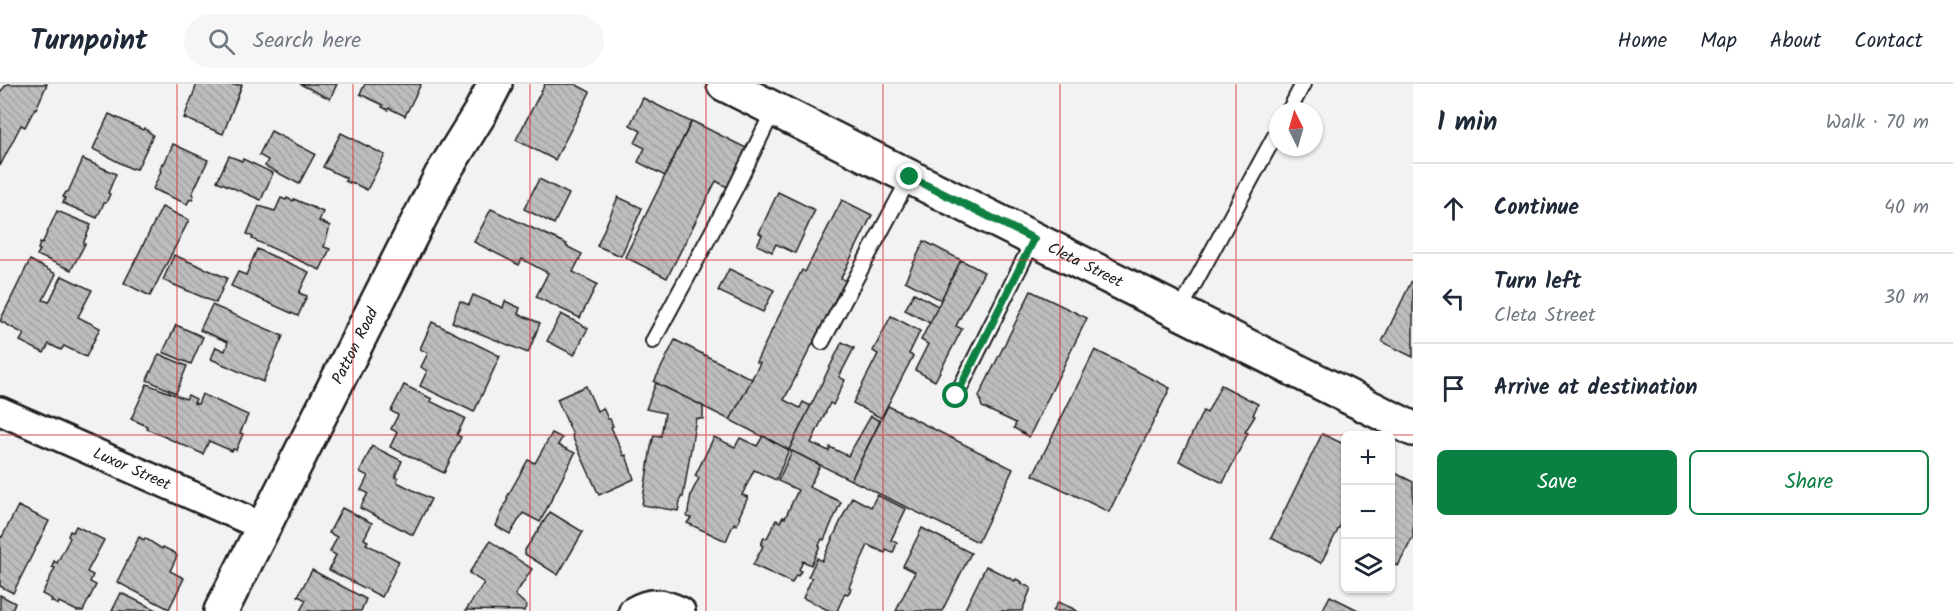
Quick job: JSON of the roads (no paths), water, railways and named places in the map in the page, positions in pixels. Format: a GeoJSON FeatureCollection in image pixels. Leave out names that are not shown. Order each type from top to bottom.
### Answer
{"type":"FeatureCollection","features":[{"type":"Feature","properties":{"kind":"street","name":"Patton Road"},"geometry":{"type":"LineString","coordinates":[[221,611],[441,176],[495,84]]}},
{"type":"Feature","properties":{"kind":"street","name":"Cleta Street"},"geometry":{"type":"LineString","coordinates":[[724,84],[1413,429]]}},
{"type":"Feature","properties":{"kind":"street","name":"Luxor Street"},"geometry":{"type":"LineString","coordinates":[[0,411],[264,527]]}},
{"type":"Feature","properties":{"kind":"street"},"geometry":{"type":"LineString","coordinates":[[638,608],[658,603],[681,611]]}},
{"type":"Feature","properties":{"kind":"lane"},"geometry":{"type":"LineString","coordinates":[[1294,102],[1303,84]]}},
{"type":"Feature","properties":{"kind":"lane"},"geometry":{"type":"LineString","coordinates":[[653,341],[734,191],[774,109]]}},
{"type":"Feature","properties":{"kind":"lane"},"geometry":{"type":"LineString","coordinates":[[1179,312],[1269,147]]}},
{"type":"Feature","properties":{"kind":"lane"},"geometry":{"type":"LineString","coordinates":[[822,342],[910,177]]}},
{"type":"Feature","properties":{"kind":"lane"},"geometry":{"type":"LineString","coordinates":[[956,396],[1034,239]]}}]}
